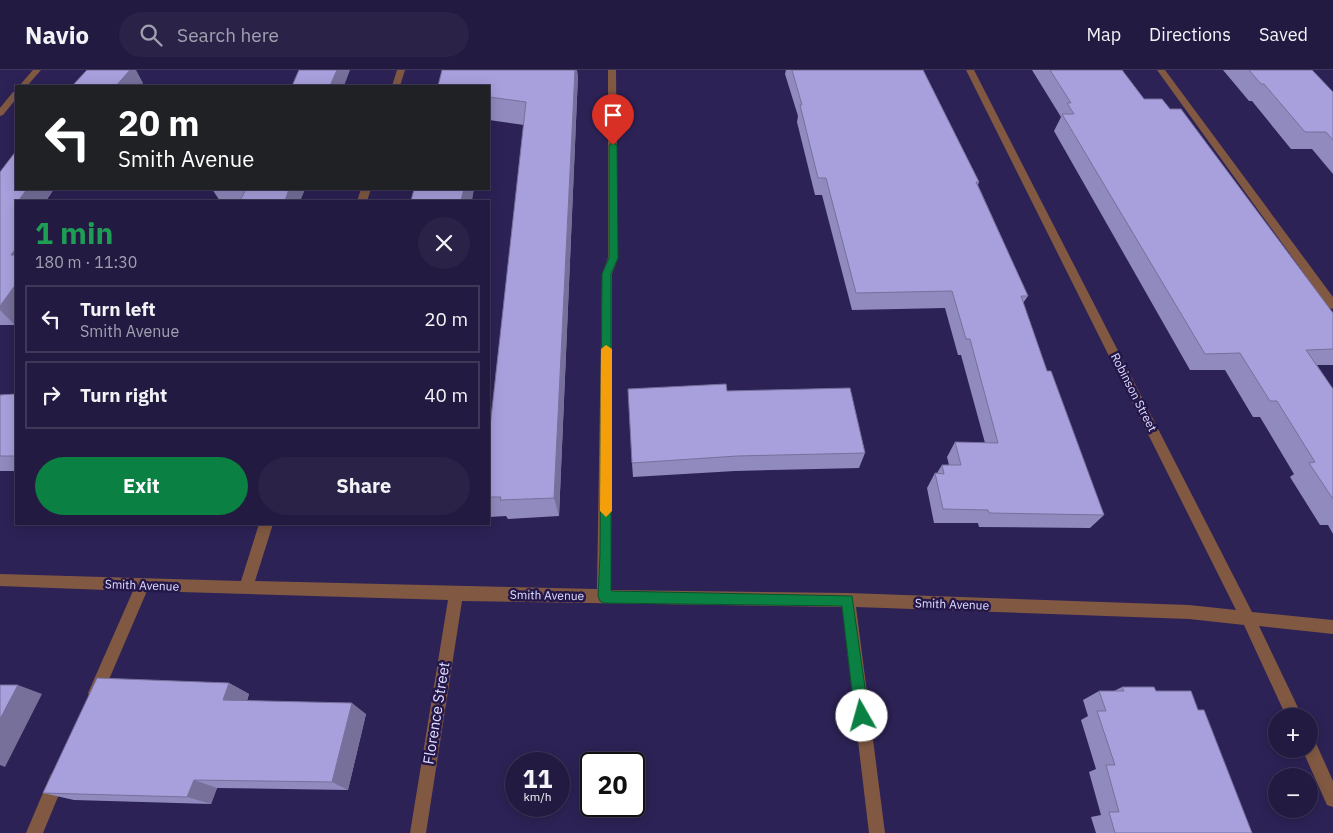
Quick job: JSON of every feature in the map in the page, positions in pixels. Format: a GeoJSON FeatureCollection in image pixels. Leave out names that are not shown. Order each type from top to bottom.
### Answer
{"type":"FeatureCollection","features":[{"type":"Feature","properties":{"kind":"street"},"geometry":{"type":"LineString","coordinates":[[24,85],[36,70]]}},
{"type":"Feature","properties":{"kind":"street"},"geometry":{"type":"LineString","coordinates":[[396,85],[401,70]]}},
{"type":"Feature","properties":{"kind":"street"},"geometry":{"type":"LineString","coordinates":[[604,596],[606,555],[607,274],[613,258],[612,70]]}},
{"type":"Feature","properties":{"kind":"street","name":"Robinson Street"},"geometry":{"type":"LineString","coordinates":[[970,70],[1248,618],[1290,708]]}},
{"type":"Feature","properties":{"kind":"street"},"geometry":{"type":"LineString","coordinates":[[1161,70],[1333,304]]}},
{"type":"Feature","properties":{"kind":"street"},"geometry":{"type":"LineString","coordinates":[[0,113],[15,95]]}},
{"type":"Feature","properties":{"kind":"street"},"geometry":{"type":"LineString","coordinates":[[246,588],[266,525]]}},
{"type":"Feature","properties":{"kind":"street","name":"Smith Avenue"},"geometry":{"type":"LineString","coordinates":[[0,580],[456,594],[848,600],[1189,612],[1333,627]]}},
{"type":"Feature","properties":{"kind":"street"},"geometry":{"type":"LineString","coordinates":[[88,710],[143,585]]}},
{"type":"Feature","properties":{"kind":"street","name":"Florence Street"},"geometry":{"type":"LineString","coordinates":[[418,833],[456,594]]}},
{"type":"Feature","properties":{"kind":"street"},"geometry":{"type":"LineString","coordinates":[[848,600],[877,833]]}},
{"type":"Feature","properties":{"kind":"street"},"geometry":{"type":"LineString","coordinates":[[1314,758],[1333,799]]}},
{"type":"Feature","properties":{"kind":"street"},"geometry":{"type":"LineString","coordinates":[[34,833],[65,763]]}},
{"type":"Feature","properties":{"kind":"building"},"geometry":{"type":"Polygon","coordinates":[[[87,70],[130,70],[117,85],[73,85],[87,70]]]}},
{"type":"Feature","properties":{"kind":"building"},"geometry":{"type":"Polygon","coordinates":[[[299,70],[337,70],[330,85],[292,85],[299,70]]]}},
{"type":"Feature","properties":{"kind":"building"},"geometry":{"type":"Polygon","coordinates":[[[442,70],[575,70],[554,498],[500,500],[501,497],[490,497],[490,427],[526,102],[490,97],[490,85],[438,85],[442,70]]]}},
{"type":"Feature","properties":{"kind":"building"},"geometry":{"type":"Polygon","coordinates":[[[792,70],[923,70],[979,182],[976,182],[1028,296],[1021,296],[1047,371],[1051,371],[1104,515],[989,513],[988,510],[943,509],[935,473],[944,474],[942,465],[961,465],[955,442],[998,443],[970,339],[966,339],[952,291],[856,293],[826,178],[818,178],[800,105],[802,105],[792,70]]]}},
{"type":"Feature","properties":{"kind":"building"},"geometry":{"type":"Polygon","coordinates":[[[1050,70],[1122,70],[1144,99],[1162,99],[1170,109],[1181,109],[1333,313],[1333,349],[1306,350],[1333,389],[1333,499],[1309,463],[1315,462],[1277,401],[1270,401],[1240,353],[1205,354],[1062,114],[1074,114],[1067,103],[1071,103],[1050,70]]]}},
{"type":"Feature","properties":{"kind":"building"},"geometry":{"type":"Polygon","coordinates":[[[1249,70],[1312,70],[1333,92],[1333,140],[1326,132],[1305,132],[1264,84],[1261,84],[1249,70]]]}},
{"type":"Feature","properties":{"kind":"building"},"geometry":{"type":"Polygon","coordinates":[[[15,152],[15,190],[26,190],[19,200],[15,200],[15,249],[11,255],[15,255],[15,285],[0,306],[0,172],[15,152]]]}},
{"type":"Feature","properties":{"kind":"building"},"geometry":{"type":"Polygon","coordinates":[[[246,190],[289,190],[285,200],[240,200],[246,190]]]}},
{"type":"Feature","properties":{"kind":"building"},"geometry":{"type":"Polygon","coordinates":[[[414,190],[464,190],[461,200],[411,200],[414,190]]]}},
{"type":"Feature","properties":{"kind":"building"},"geometry":{"type":"Polygon","coordinates":[[[726,384],[727,391],[850,388],[865,453],[737,456],[632,463],[628,389],[726,384]]]}},
{"type":"Feature","properties":{"kind":"building"},"geometry":{"type":"Polygon","coordinates":[[[15,394],[15,456],[0,456],[0,395],[15,394]]]}},
{"type":"Feature","properties":{"kind":"building"},"geometry":{"type":"Polygon","coordinates":[[[97,678],[229,683],[223,700],[352,703],[332,782],[194,780],[187,797],[43,793],[97,678]]]}},
{"type":"Feature","properties":{"kind":"building"},"geometry":{"type":"Polygon","coordinates":[[[0,685],[18,685],[0,719],[0,685]]]}},
{"type":"Feature","properties":{"kind":"building"},"geometry":{"type":"Polygon","coordinates":[[[1122,687],[1154,687],[1156,691],[1191,691],[1198,710],[1204,710],[1252,833],[1115,833],[1109,812],[1119,812],[1106,765],[1115,765],[1097,711],[1106,711],[1099,691],[1124,691],[1122,687]]]}},
{"type":"Feature","properties":{"kind":"slow traffic"},"geometry":{"type":"LineString","coordinates":[[606,349],[606,511]]}},
{"type":"Feature","properties":{"kind":"route"},"geometry":{"type":"LineString","coordinates":[[613,145],[613,258],[607,274],[606,555],[604,596],[848,600],[862,716]]}}]}
